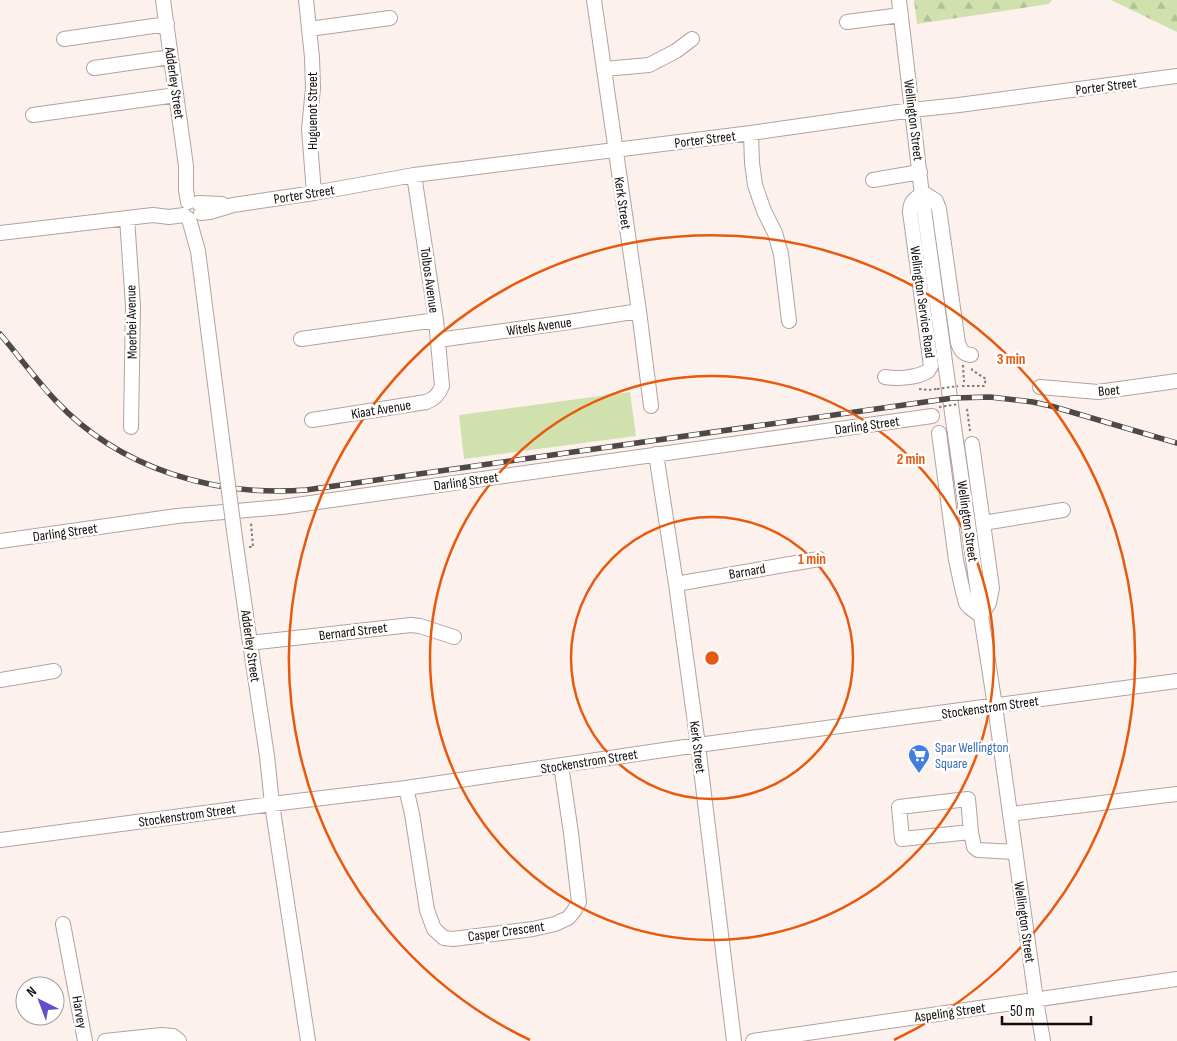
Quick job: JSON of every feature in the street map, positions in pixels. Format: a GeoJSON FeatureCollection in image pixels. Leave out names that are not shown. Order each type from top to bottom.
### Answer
{"type":"FeatureCollection","features":[{"type":"Feature","properties":{"kind":"street","name":"Adderley Street"},"geometry":{"type":"LineString","coordinates":[[163,0],[186,166],[186,190],[192,209],[191,230],[198,251],[272,804],[308,1041]]}},
{"type":"Feature","properties":{"kind":"street","name":"Huguenot Street"},"geometry":{"type":"LineString","coordinates":[[306,0],[312,57],[313,88],[309,129],[314,193]]}},
{"type":"Feature","properties":{"kind":"street","name":"Kerk Street"},"geometry":{"type":"LineString","coordinates":[[594,0],[651,406]]}},
{"type":"Feature","properties":{"kind":"street","name":"Wellington Street"},"geometry":{"type":"LineString","coordinates":[[899,0],[922,193],[1043,1041]]}},
{"type":"Feature","properties":{"kind":"street"},"geometry":{"type":"LineString","coordinates":[[847,22],[901,15]]}},
{"type":"Feature","properties":{"kind":"street"},"geometry":{"type":"LineString","coordinates":[[309,29],[390,18]]}},
{"type":"Feature","properties":{"kind":"street"},"geometry":{"type":"LineString","coordinates":[[64,38],[166,24]]}},
{"type":"Feature","properties":{"kind":"street"},"geometry":{"type":"LineString","coordinates":[[604,69],[648,65],[676,51],[692,39]]}},
{"type":"Feature","properties":{"kind":"street"},"geometry":{"type":"LineString","coordinates":[[94,68],[171,57]]}},
{"type":"Feature","properties":{"kind":"street","name":"Porter Street"},"geometry":{"type":"LineString","coordinates":[[0,233],[127,218],[169,217],[192,209],[314,193],[414,175],[751,133],[1177,76]]}},
{"type":"Feature","properties":{"kind":"street"},"geometry":{"type":"LineString","coordinates":[[33,115],[176,95]]}},
{"type":"Feature","properties":{"kind":"street"},"geometry":{"type":"LineString","coordinates":[[751,133],[755,185],[764,212],[775,233],[781,254],[789,320]]}},
{"type":"Feature","properties":{"kind":"street"},"geometry":{"type":"LineString","coordinates":[[873,180],[920,172]]}},
{"type":"Feature","properties":{"kind":"street","name":"Tolbos Avenue"},"geometry":{"type":"LineString","coordinates":[[414,175],[436,320],[442,386]]}},
{"type":"Feature","properties":{"kind":"street","name":"Wellington Service Road"},"geometry":{"type":"LineString","coordinates":[[885,377],[897,378],[921,374],[928,372],[931,366],[910,212],[912,201],[922,193],[934,199],[938,204],[958,343],[962,352],[971,355]]}},
{"type":"Feature","properties":{"kind":"street","name":"Moerbei Avenue"},"geometry":{"type":"LineString","coordinates":[[127,218],[133,306],[131,427]]}},
{"type":"Feature","properties":{"kind":"street","name":"Witels Avenue"},"geometry":{"type":"LineString","coordinates":[[438,340],[639,311]]}},
{"type":"Feature","properties":{"kind":"street"},"geometry":{"type":"LineString","coordinates":[[301,339],[436,320]]}},
{"type":"Feature","properties":{"kind":"street","name":"Boet"},"geometry":{"type":"LineString","coordinates":[[1040,387],[1098,392],[1177,381]]}},
{"type":"Feature","properties":{"kind":"street","name":"Kiaat Avenue"},"geometry":{"type":"LineString","coordinates":[[312,420],[426,402],[436,397],[442,386]]}},
{"type":"Feature","properties":{"kind":"street","name":"Darling Street"},"geometry":{"type":"LineString","coordinates":[[0,541],[177,516],[282,507],[656,454],[936,411]]}},
{"type":"Feature","properties":{"kind":"street"},"geometry":{"type":"LineString","coordinates":[[939,433],[956,560],[963,592],[969,607],[981,616],[989,604],[992,588],[972,444]]}},
{"type":"Feature","properties":{"kind":"street","name":"Kerk Street"},"geometry":{"type":"LineString","coordinates":[[656,454],[698,745],[734,1041]]}},
{"type":"Feature","properties":{"kind":"street"},"geometry":{"type":"LineString","coordinates":[[983,523],[1064,510]]}},
{"type":"Feature","properties":{"kind":"street","name":"Barnard"},"geometry":{"type":"LineString","coordinates":[[676,584],[819,559]]}},
{"type":"Feature","properties":{"kind":"street","name":"Bernard Street"},"geometry":{"type":"LineString","coordinates":[[250,643],[410,625],[420,626],[454,637]]}},
{"type":"Feature","properties":{"kind":"street"},"geometry":{"type":"LineString","coordinates":[[0,680],[54,671]]}},
{"type":"Feature","properties":{"kind":"street","name":"Stockenstrom Street"},"geometry":{"type":"LineString","coordinates":[[0,840],[406,788],[698,745],[1177,681]]}},
{"type":"Feature","properties":{"kind":"street","name":"Casper Crescent"},"geometry":{"type":"LineString","coordinates":[[406,788],[412,814],[427,910],[434,929],[444,938],[453,939],[533,929],[555,924],[568,918],[579,902],[561,765]]}},
{"type":"Feature","properties":{"kind":"street"},"geometry":{"type":"LineString","coordinates":[[1010,814],[1177,794]]}},
{"type":"Feature","properties":{"kind":"street"},"geometry":{"type":"LineString","coordinates":[[971,832],[902,839],[899,807],[968,800],[974,847],[978,850],[1015,852]]}},
{"type":"Feature","properties":{"kind":"street","name":"Harvey"},"geometry":{"type":"LineString","coordinates":[[63,924],[85,1041]]}},
{"type":"Feature","properties":{"kind":"street","name":"Aspeling Street"},"geometry":{"type":"LineString","coordinates":[[753,1041],[1177,979]]}},
{"type":"Feature","properties":{"kind":"street"},"geometry":{"type":"LineString","coordinates":[[105,1041],[162,1035],[173,1036],[178,1040]]}},
{"type":"Feature","properties":{"kind":"path"},"geometry":{"type":"LineString","coordinates":[[928,390],[958,386],[984,386],[986,379],[972,370]]}},
{"type":"Feature","properties":{"kind":"path"},"geometry":{"type":"LineString","coordinates":[[936,411],[959,404]]}},
{"type":"Feature","properties":{"kind":"path"},"geometry":{"type":"LineString","coordinates":[[967,409],[972,444]]}},
{"type":"Feature","properties":{"kind":"path"},"geometry":{"type":"LineString","coordinates":[[250,518],[253,545]]}},
{"type":"Feature","properties":{"kind":"green space"},"geometry":{"type":"Polygon","coordinates":[[[914,0],[1052,0],[1049,4],[917,24],[914,0]]]}},
{"type":"Feature","properties":{"kind":"green space"},"geometry":{"type":"Polygon","coordinates":[[[1111,0],[1177,0],[1177,32],[1111,0]]]}},
{"type":"Feature","properties":{"kind":"green space"},"geometry":{"type":"Polygon","coordinates":[[[630,392],[636,436],[464,459],[459,415],[630,392]]]}},
{"type":"Feature","properties":{"kind":"railway"},"geometry":{"type":"LineString","coordinates":[[0,334],[56,401],[81,425],[109,445],[139,461],[171,474],[204,483],[238,489],[306,490],[953,398],[990,397],[1033,402],[1177,443]]}},
{"type":"Feature","properties":{"kind":"place","name":"Spar Wellington Square"},"geometry":{"type":"Point","coordinates":[919,774]}}]}
